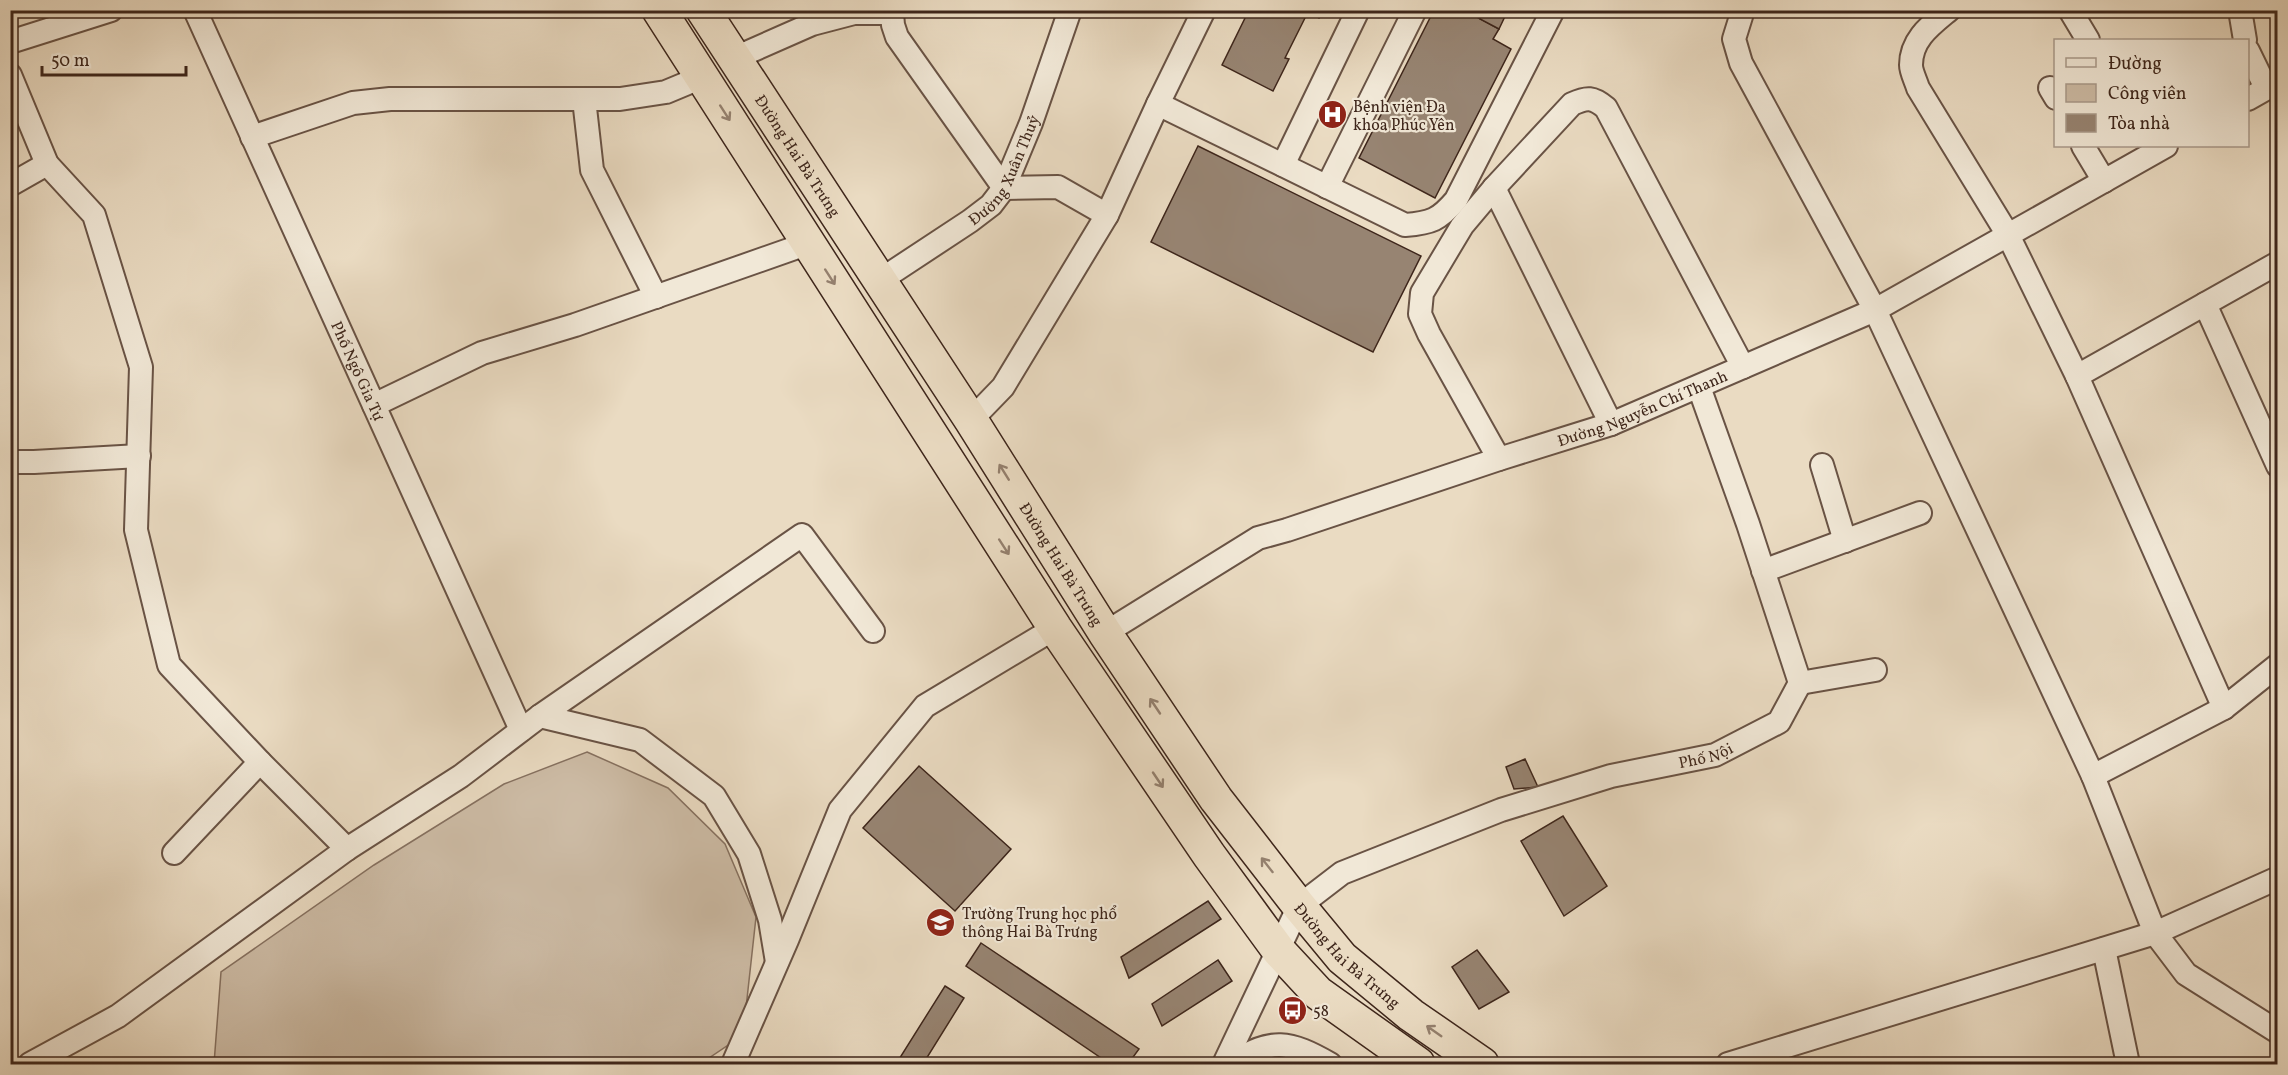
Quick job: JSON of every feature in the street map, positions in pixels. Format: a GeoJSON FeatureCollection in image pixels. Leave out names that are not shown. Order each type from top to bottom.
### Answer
{"type":"FeatureCollection","features":[{"type":"Feature","properties":{"kind":"highway"},"geometry":{"type":"LineString","coordinates":[[659,10],[1056,628],[1209,855],[1279,951],[1320,995],[1418,1065]]}},
{"type":"Feature","properties":{"kind":"highway","name":"Đường Hai Bà Trưng"},"geometry":{"type":"LineString","coordinates":[[703,10],[1216,799],[1342,958],[1411,1015],[1482,1065]]}},
{"type":"Feature","properties":{"kind":"highway"},"geometry":{"type":"LineString","coordinates":[[936,442],[971,420]]}},
{"type":"Feature","properties":{"kind":"street"},"geometry":{"type":"LineString","coordinates":[[10,42],[111,10]]}},
{"type":"Feature","properties":{"kind":"street","name":"Phố Ngô Gia Tự"},"geometry":{"type":"LineString","coordinates":[[195,10],[521,730]]}},
{"type":"Feature","properties":{"kind":"street","name":"Đường Xuân Thuỷ"},"geometry":{"type":"LineString","coordinates":[[879,281],[970,221],[991,205],[1004,188],[1031,123],[1070,10]]}},
{"type":"Feature","properties":{"kind":"street"},"geometry":{"type":"LineString","coordinates":[[971,420],[1003,387],[1107,215],[1204,10]]}},
{"type":"Feature","properties":{"kind":"street"},"geometry":{"type":"LineString","coordinates":[[1283,165],[1358,10]]}},
{"type":"Feature","properties":{"kind":"street"},"geometry":{"type":"LineString","coordinates":[[1327,187],[1415,10]]}},
{"type":"Feature","properties":{"kind":"street"},"geometry":{"type":"LineString","coordinates":[[1158,104],[1405,225],[1427,223],[1442,216],[1456,200],[1553,10]]}},
{"type":"Feature","properties":{"kind":"street"},"geometry":{"type":"LineString","coordinates":[[1743,10],[1734,39],[1740,63],[1875,310],[2094,776],[2155,933],[2186,974],[2277,1032]]}},
{"type":"Feature","properties":{"kind":"street"},"geometry":{"type":"LineString","coordinates":[[1948,10],[1922,34],[1914,48],[1911,66],[1918,88],[2008,235],[2077,376],[2224,708]]}},
{"type":"Feature","properties":{"kind":"street"},"geometry":{"type":"LineString","coordinates":[[2070,10],[2087,39]]}},
{"type":"Feature","properties":{"kind":"street"},"geometry":{"type":"LineString","coordinates":[[2240,10],[2245,39]]}},
{"type":"Feature","properties":{"kind":"street"},"geometry":{"type":"LineString","coordinates":[[735,58],[812,24],[854,13],[893,12],[893,25],[897,36],[1004,188],[1058,186],[1107,215]]}},
{"type":"Feature","properties":{"kind":"street"},"geometry":{"type":"LineString","coordinates":[[2249,56],[2264,90]]}},
{"type":"Feature","properties":{"kind":"street"},"geometry":{"type":"LineString","coordinates":[[10,75],[47,165],[94,215],[141,367],[136,530],[169,665],[260,762],[347,849]]}},
{"type":"Feature","properties":{"kind":"street"},"geometry":{"type":"LineString","coordinates":[[252,137],[353,103],[390,99],[620,99],[666,92],[702,77]]}},
{"type":"Feature","properties":{"kind":"street"},"geometry":{"type":"LineString","coordinates":[[1499,459],[1429,334],[1420,314],[1422,293],[1462,226],[1572,104],[1586,98],[1595,99],[1606,108],[1743,367]]}},
{"type":"Feature","properties":{"kind":"street"},"geometry":{"type":"LineString","coordinates":[[584,99],[592,170],[656,297]]}},
{"type":"Feature","properties":{"kind":"street"},"geometry":{"type":"LineString","coordinates":[[2084,147],[2103,181]]}},
{"type":"Feature","properties":{"kind":"street","name":"Đường Nguyễn Chí Thanh"},"geometry":{"type":"LineString","coordinates":[[1106,633],[1258,538],[1611,424],[1875,310],[2103,181],[2156,148]]}},
{"type":"Feature","properties":{"kind":"street"},"geometry":{"type":"LineString","coordinates":[[10,185],[47,165]]}},
{"type":"Feature","properties":{"kind":"street"},"geometry":{"type":"LineString","coordinates":[[1494,188],[1611,424]]}},
{"type":"Feature","properties":{"kind":"street"},"geometry":{"type":"LineString","coordinates":[[374,405],[482,353],[575,325],[809,243]]}},
{"type":"Feature","properties":{"kind":"street"},"geometry":{"type":"LineString","coordinates":[[2077,376],[2277,263]]}},
{"type":"Feature","properties":{"kind":"street"},"geometry":{"type":"LineString","coordinates":[[2205,304],[2277,466]]}},
{"type":"Feature","properties":{"kind":"street"},"geometry":{"type":"LineString","coordinates":[[1699,387],[1800,683],[1875,670]]}},
{"type":"Feature","properties":{"kind":"street"},"geometry":{"type":"LineString","coordinates":[[10,462],[139,456]]}},
{"type":"Feature","properties":{"kind":"street"},"geometry":{"type":"LineString","coordinates":[[1822,465],[1845,541]]}},
{"type":"Feature","properties":{"kind":"street"},"geometry":{"type":"LineString","coordinates":[[1763,572],[1920,513]]}},
{"type":"Feature","properties":{"kind":"street"},"geometry":{"type":"LineString","coordinates":[[30,1065],[118,1016],[347,849],[461,776],[540,716],[802,535],[873,631]]}},
{"type":"Feature","properties":{"kind":"street"},"geometry":{"type":"LineString","coordinates":[[733,1065],[840,810],[925,706],[1056,628]]}},
{"type":"Feature","properties":{"kind":"street"},"geometry":{"type":"LineString","coordinates":[[2094,776],[2224,708],[2277,665]]}},
{"type":"Feature","properties":{"kind":"street","name":"Phố Nội"},"geometry":{"type":"LineString","coordinates":[[1299,906],[1342,873],[1502,810],[1611,776],[1714,755],[1779,722],[1800,683]]}},
{"type":"Feature","properties":{"kind":"street"},"geometry":{"type":"LineString","coordinates":[[540,716],[640,740],[714,796],[749,854],[770,920],[777,962]]}},
{"type":"Feature","properties":{"kind":"street"},"geometry":{"type":"LineString","coordinates":[[174,854],[260,762]]}},
{"type":"Feature","properties":{"kind":"street"},"geometry":{"type":"LineString","coordinates":[[1728,1065],[2155,933],[2277,878]]}},
{"type":"Feature","properties":{"kind":"street"},"geometry":{"type":"LineString","coordinates":[[1224,1065],[1299,906]]}},
{"type":"Feature","properties":{"kind":"street"},"geometry":{"type":"LineString","coordinates":[[2103,949],[2128,1065]]}},
{"type":"Feature","properties":{"kind":"street"},"geometry":{"type":"LineString","coordinates":[[1231,1065],[1249,1052],[1272,1045],[1300,1048],[1330,1065]]}},
{"type":"Feature","properties":{"kind":"green space"},"geometry":{"type":"Polygon","coordinates":[[[587,752],[668,788],[725,844],[756,917],[743,1035],[700,1064],[214,1064],[221,972],[374,865],[504,784],[587,752]]]}},
{"type":"Feature","properties":{"kind":"building"},"geometry":{"type":"Polygon","coordinates":[[[1249,10],[1323,10],[1319,18],[1308,12],[1285,58],[1289,59],[1273,91],[1222,65],[1249,10]]]}},
{"type":"Feature","properties":{"kind":"building"},"geometry":{"type":"Polygon","coordinates":[[[1434,10],[1464,10],[1499,29],[1493,39],[1511,49],[1435,198],[1359,158],[1434,10]]]}},
{"type":"Feature","properties":{"kind":"building"},"geometry":{"type":"Polygon","coordinates":[[[1485,10],[1508,10],[1499,29],[1480,19],[1485,10]]]}},
{"type":"Feature","properties":{"kind":"building"},"geometry":{"type":"Polygon","coordinates":[[[1198,146],[1421,256],[1373,352],[1151,242],[1198,146]]]}},
{"type":"Feature","properties":{"kind":"building"},"geometry":{"type":"Polygon","coordinates":[[[1525,759],[1538,787],[1514,789],[1506,767],[1525,759]]]}},
{"type":"Feature","properties":{"kind":"building"},"geometry":{"type":"Polygon","coordinates":[[[919,766],[1011,849],[955,911],[863,828],[919,766]]]}},
{"type":"Feature","properties":{"kind":"building"},"geometry":{"type":"Polygon","coordinates":[[[1563,816],[1607,886],[1564,916],[1521,841],[1563,816]]]}},
{"type":"Feature","properties":{"kind":"building"},"geometry":{"type":"Polygon","coordinates":[[[1208,901],[1221,919],[1129,978],[1121,957],[1208,901]]]}},
{"type":"Feature","properties":{"kind":"building"},"geometry":{"type":"Polygon","coordinates":[[[981,943],[1139,1049],[1128,1064],[1110,1064],[966,966],[981,943]]]}},
{"type":"Feature","properties":{"kind":"building"},"geometry":{"type":"Polygon","coordinates":[[[1477,950],[1509,992],[1479,1009],[1452,967],[1477,950]]]}},
{"type":"Feature","properties":{"kind":"building"},"geometry":{"type":"Polygon","coordinates":[[[1218,960],[1232,981],[1162,1026],[1152,1004],[1218,960]]]}},
{"type":"Feature","properties":{"kind":"building"},"geometry":{"type":"Polygon","coordinates":[[[945,986],[964,998],[923,1064],[896,1064],[945,986]]]}},
{"type":"Feature","properties":{"kind":"place","name":"Bệnh viện Đa khoa Phúc Yên"},"geometry":{"type":"Point","coordinates":[1332,115]}},
{"type":"Feature","properties":{"kind":"place","name":"Trường Trung học phổ thông Hai Bà Trưng"},"geometry":{"type":"Point","coordinates":[941,922]}},
{"type":"Feature","properties":{"kind":"place","name":"58"},"geometry":{"type":"Point","coordinates":[1292,1010]}}]}
